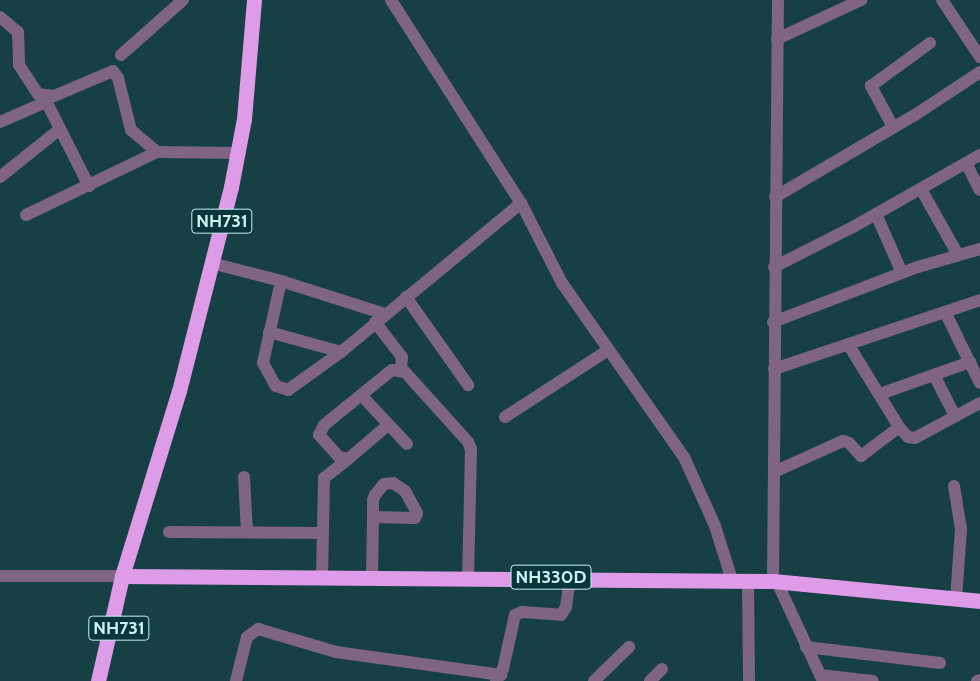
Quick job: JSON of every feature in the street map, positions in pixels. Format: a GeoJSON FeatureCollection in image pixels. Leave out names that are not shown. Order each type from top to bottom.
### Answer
{"type":"FeatureCollection","features":[{"type":"Feature","properties":{"kind":"highway","name":"NH731"},"geometry":{"type":"LineString","coordinates":[[98,681],[127,576],[165,456],[165,437],[238,153],[248,89],[254,0]]}},
{"type":"Feature","properties":{"kind":"highway","name":"NH330D"},"geometry":{"type":"LineString","coordinates":[[127,576],[322,575],[775,581],[980,601]]}},
{"type":"Feature","properties":{"kind":"highway","name":"NH731"},"geometry":{"type":"LineString","coordinates":[[107,681],[127,576]]}},
{"type":"Feature","properties":{"kind":"street"},"geometry":{"type":"LineString","coordinates":[[121,55],[183,0]]}},
{"type":"Feature","properties":{"kind":"street"},"geometry":{"type":"LineString","coordinates":[[391,0],[521,203],[562,283],[684,457],[715,526],[732,580]]}},
{"type":"Feature","properties":{"kind":"street"},"geometry":{"type":"LineString","coordinates":[[778,0],[774,266],[775,581],[821,678],[872,681]]}},
{"type":"Feature","properties":{"kind":"street"},"geometry":{"type":"LineString","coordinates":[[777,39],[861,0]]}},
{"type":"Feature","properties":{"kind":"street"},"geometry":{"type":"LineString","coordinates":[[942,0],[976,42],[980,57]]}},
{"type":"Feature","properties":{"kind":"street"},"geometry":{"type":"LineString","coordinates":[[0,17],[18,32],[22,72],[45,99],[89,186]]}},
{"type":"Feature","properties":{"kind":"street"},"geometry":{"type":"LineString","coordinates":[[893,127],[871,86],[930,43]]}},
{"type":"Feature","properties":{"kind":"street"},"geometry":{"type":"LineString","coordinates":[[0,122],[45,99],[113,71],[118,78],[131,130],[157,152]]}},
{"type":"Feature","properties":{"kind":"street"},"geometry":{"type":"LineString","coordinates":[[775,197],[893,127],[980,72]]}},
{"type":"Feature","properties":{"kind":"street"},"geometry":{"type":"LineString","coordinates":[[0,178],[60,129]]}},
{"type":"Feature","properties":{"kind":"street"},"geometry":{"type":"LineString","coordinates":[[26,214],[89,186],[157,152],[238,153]]}},
{"type":"Feature","properties":{"kind":"street"},"geometry":{"type":"LineString","coordinates":[[774,266],[876,214],[980,155]]}},
{"type":"Feature","properties":{"kind":"street"},"geometry":{"type":"LineString","coordinates":[[966,163],[980,190]]}},
{"type":"Feature","properties":{"kind":"street"},"geometry":{"type":"LineString","coordinates":[[920,189],[958,255]]}},
{"type":"Feature","properties":{"kind":"street"},"geometry":{"type":"LineString","coordinates":[[281,281],[269,332],[264,368],[283,390],[291,390],[341,352],[521,203]]}},
{"type":"Feature","properties":{"kind":"street"},"geometry":{"type":"LineString","coordinates":[[876,214],[902,273]]}},
{"type":"Feature","properties":{"kind":"street"},"geometry":{"type":"LineString","coordinates":[[774,322],[902,273],[980,249]]}},
{"type":"Feature","properties":{"kind":"street"},"geometry":{"type":"LineString","coordinates":[[211,263],[281,281],[380,318],[402,357],[401,369],[468,442],[471,449],[468,577]]}},
{"type":"Feature","properties":{"kind":"street"},"geometry":{"type":"LineString","coordinates":[[406,297],[468,385]]}},
{"type":"Feature","properties":{"kind":"street"},"geometry":{"type":"LineString","coordinates":[[774,369],[980,300]]}},
{"type":"Feature","properties":{"kind":"street"},"geometry":{"type":"LineString","coordinates":[[945,312],[980,383]]}},
{"type":"Feature","properties":{"kind":"street"},"geometry":{"type":"LineString","coordinates":[[269,332],[341,352]]}},
{"type":"Feature","properties":{"kind":"street"},"geometry":{"type":"LineString","coordinates":[[848,344],[899,427],[908,437],[915,438],[980,403]]}},
{"type":"Feature","properties":{"kind":"street"},"geometry":{"type":"LineString","coordinates":[[505,416],[608,350]]}},
{"type":"Feature","properties":{"kind":"street"},"geometry":{"type":"LineString","coordinates":[[880,394],[970,362]]}},
{"type":"Feature","properties":{"kind":"street"},"geometry":{"type":"LineString","coordinates":[[348,459],[339,457],[321,438],[319,431],[392,370],[401,369]]}},
{"type":"Feature","properties":{"kind":"street"},"geometry":{"type":"LineString","coordinates":[[934,375],[955,416]]}},
{"type":"Feature","properties":{"kind":"street"},"geometry":{"type":"LineString","coordinates":[[362,395],[388,426],[407,444]]}},
{"type":"Feature","properties":{"kind":"street"},"geometry":{"type":"LineString","coordinates":[[322,575],[320,533],[324,478],[388,426]]}},
{"type":"Feature","properties":{"kind":"street"},"geometry":{"type":"LineString","coordinates":[[774,472],[842,441],[849,443],[861,456],[899,427]]}},
{"type":"Feature","properties":{"kind":"street"},"geometry":{"type":"LineString","coordinates":[[244,477],[247,532]]}},
{"type":"Feature","properties":{"kind":"street"},"geometry":{"type":"LineString","coordinates":[[954,486],[961,529],[956,598]]}},
{"type":"Feature","properties":{"kind":"street"},"geometry":{"type":"LineString","coordinates":[[372,517],[372,576]]}},
{"type":"Feature","properties":{"kind":"street"},"geometry":{"type":"LineString","coordinates":[[169,532],[320,533]]}},
{"type":"Feature","properties":{"kind":"street"},"geometry":{"type":"LineString","coordinates":[[0,576],[127,576]]}},
{"type":"Feature","properties":{"kind":"street"},"geometry":{"type":"LineString","coordinates":[[236,681],[247,637],[258,629],[342,653],[498,678],[515,615],[522,612],[562,615],[566,607],[570,577]]}},
{"type":"Feature","properties":{"kind":"street"},"geometry":{"type":"LineString","coordinates":[[748,581],[750,681]]}},
{"type":"Feature","properties":{"kind":"street"},"geometry":{"type":"LineString","coordinates":[[594,681],[629,647]]}},
{"type":"Feature","properties":{"kind":"street"},"geometry":{"type":"LineString","coordinates":[[806,647],[940,663]]}},
{"type":"Feature","properties":{"kind":"street"},"geometry":{"type":"LineString","coordinates":[[650,681],[662,669]]}}]}
